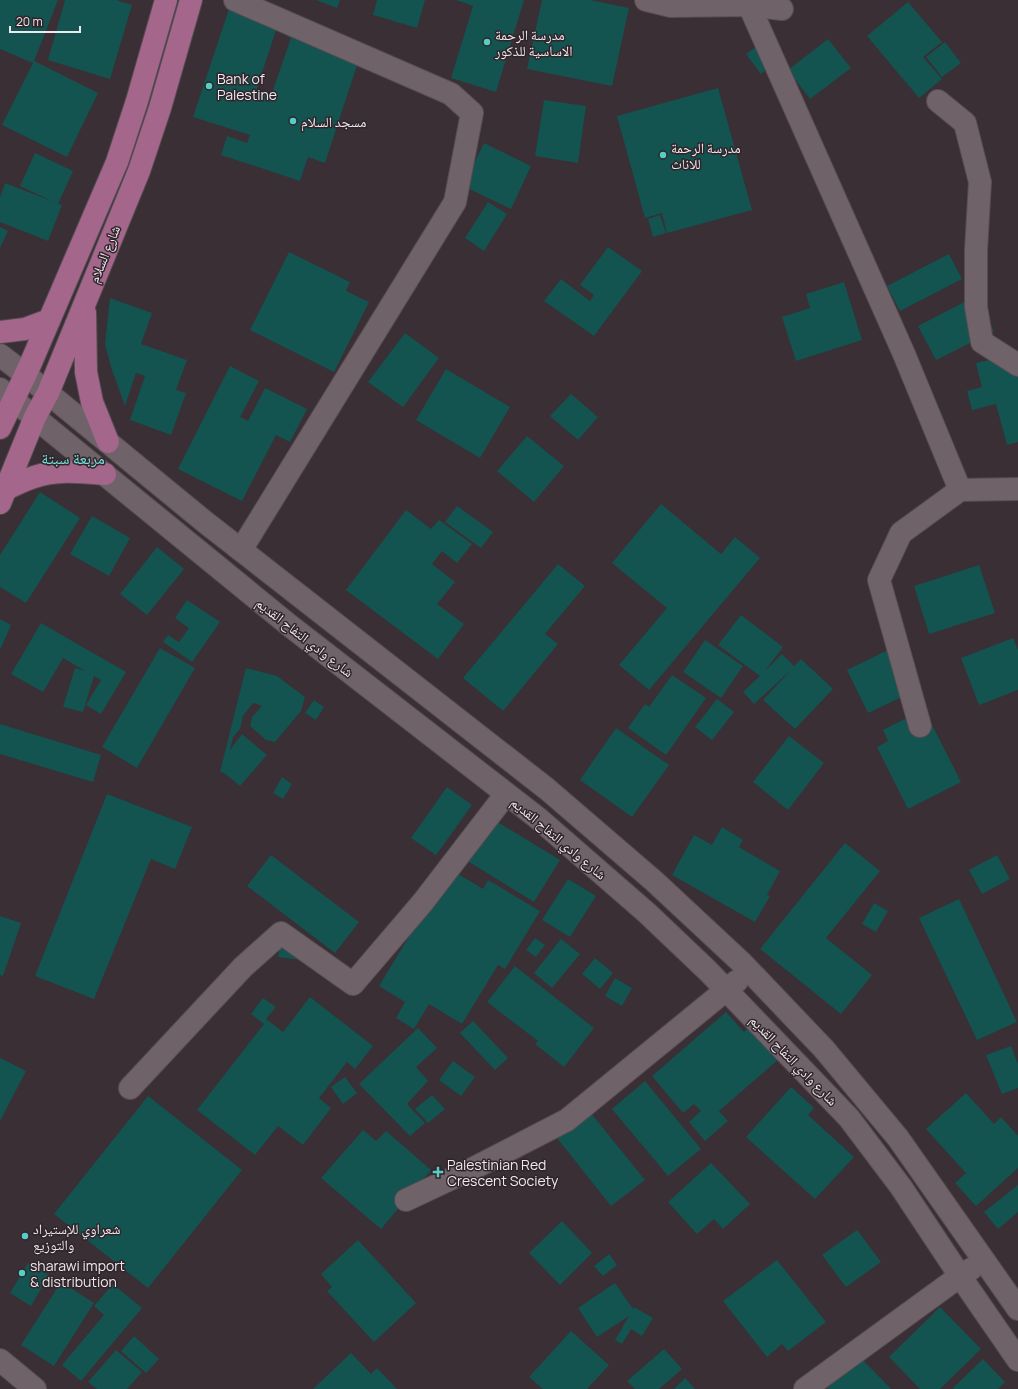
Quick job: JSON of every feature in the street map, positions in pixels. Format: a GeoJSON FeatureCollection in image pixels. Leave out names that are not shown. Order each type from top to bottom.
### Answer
{"type":"FeatureCollection","features":[{"type":"Feature","properties":{"kind":"main road","name":"شارع السلام"},"geometry":{"type":"LineString","coordinates":[[0,428],[7,394],[26,375],[117,162],[137,101],[166,0]]}},
{"type":"Feature","properties":{"kind":"main road","name":"شارع السلام"},"geometry":{"type":"LineString","coordinates":[[3,496],[35,417],[48,393],[139,171],[191,0]]}},
{"type":"Feature","properties":{"kind":"main road"},"geometry":{"type":"LineString","coordinates":[[85,302],[86,372],[92,402],[108,442]]}},
{"type":"Feature","properties":{"kind":"main road"},"geometry":{"type":"LineString","coordinates":[[0,332],[25,329],[49,320]]}},
{"type":"Feature","properties":{"kind":"main road"},"geometry":{"type":"LineString","coordinates":[[3,496],[35,476],[75,471],[105,474]]}},
{"type":"Feature","properties":{"kind":"street"},"geometry":{"type":"LineString","coordinates":[[235,0],[451,94],[472,113],[455,202],[241,550]]}},
{"type":"Feature","properties":{"kind":"street"},"geometry":{"type":"LineString","coordinates":[[646,0],[671,6],[749,5],[782,9]]}},
{"type":"Feature","properties":{"kind":"street"},"geometry":{"type":"LineString","coordinates":[[749,5],[904,354],[960,490]]}},
{"type":"Feature","properties":{"kind":"street"},"geometry":{"type":"LineString","coordinates":[[938,100],[965,123],[980,182],[976,250],[976,307],[982,342],[1018,365]]}},
{"type":"Feature","properties":{"kind":"street","name":"شارع وادي التفاح القديم"},"geometry":{"type":"LineString","coordinates":[[0,355],[241,550],[547,789],[654,881],[749,971],[824,1049],[898,1138],[1018,1309]]}},
{"type":"Feature","properties":{"kind":"street","name":"شارع وادي التفاح القديم"},"geometry":{"type":"LineString","coordinates":[[7,394],[289,625],[538,819],[647,913],[726,990],[848,1118],[901,1187],[1018,1360]]}},
{"type":"Feature","properties":{"kind":"street"},"geometry":{"type":"LineString","coordinates":[[920,726],[879,580],[901,533],[960,490],[1018,489]]}},
{"type":"Feature","properties":{"kind":"street"},"geometry":{"type":"LineString","coordinates":[[130,1088],[242,967],[281,933],[353,984],[423,902],[506,794]]}},
{"type":"Feature","properties":{"kind":"street"},"geometry":{"type":"LineString","coordinates":[[406,1200],[476,1167],[568,1120],[749,971]]}},
{"type":"Feature","properties":{"kind":"street"},"geometry":{"type":"LineString","coordinates":[[804,1389],[960,1276],[984,1261]]}},
{"type":"Feature","properties":{"kind":"street"},"geometry":{"type":"LineString","coordinates":[[0,1360],[35,1389]]}},
{"type":"Feature","properties":{"kind":"building"},"geometry":{"type":"Polygon","coordinates":[[[0,0],[58,0],[34,61],[98,93],[67,157],[2,125],[33,63],[0,49],[0,0]]]}},
{"type":"Feature","properties":{"kind":"building"},"geometry":{"type":"Polygon","coordinates":[[[65,0],[116,0],[132,5],[110,79],[48,60],[65,0]]]}},
{"type":"Feature","properties":{"kind":"building"},"geometry":{"type":"Polygon","coordinates":[[[232,0],[281,15],[256,91],[271,96],[291,38],[287,37],[291,26],[362,50],[325,163],[308,157],[300,181],[221,155],[227,136],[247,143],[250,135],[193,117],[232,0]]]}},
{"type":"Feature","properties":{"kind":"building"},"geometry":{"type":"Polygon","coordinates":[[[316,0],[340,0],[337,8],[316,0]]]}},
{"type":"Feature","properties":{"kind":"building"},"geometry":{"type":"Polygon","coordinates":[[[377,0],[425,0],[417,28],[373,15],[377,0]]]}},
{"type":"Feature","properties":{"kind":"building","name":"مدرسة الرحمة الاساسية للذكور"},"geometry":{"type":"Polygon","coordinates":[[[456,0],[524,0],[496,92],[451,78],[473,6],[456,0]]]}},
{"type":"Feature","properties":{"kind":"building"},"geometry":{"type":"Polygon","coordinates":[[[542,0],[590,0],[629,8],[612,86],[527,69],[542,0]]]}},
{"type":"Feature","properties":{"kind":"building"},"geometry":{"type":"Polygon","coordinates":[[[908,2],[942,42],[923,57],[942,79],[919,98],[867,36],[908,2]]]}},
{"type":"Feature","properties":{"kind":"building"},"geometry":{"type":"Polygon","coordinates":[[[828,39],[851,68],[810,99],[788,70],[828,39]]]}},
{"type":"Feature","properties":{"kind":"building"},"geometry":{"type":"Polygon","coordinates":[[[764,41],[778,60],[761,74],[746,54],[764,41]]]}},
{"type":"Feature","properties":{"kind":"building"},"geometry":{"type":"Polygon","coordinates":[[[945,42],[961,63],[942,77],[926,57],[945,42]]]}},
{"type":"Feature","properties":{"kind":"building"},"geometry":{"type":"Polygon","coordinates":[[[718,88],[752,210],[667,233],[662,213],[645,218],[617,116],[718,88]]]}},
{"type":"Feature","properties":{"kind":"building"},"geometry":{"type":"Polygon","coordinates":[[[544,100],[586,106],[578,163],[535,156],[544,100]]]}},
{"type":"Feature","properties":{"kind":"building"},"geometry":{"type":"Polygon","coordinates":[[[484,143],[531,166],[511,209],[463,186],[484,143]]]}},
{"type":"Feature","properties":{"kind":"building"},"geometry":{"type":"Polygon","coordinates":[[[35,153],[73,171],[58,204],[20,186],[35,153]]]}},
{"type":"Feature","properties":{"kind":"building"},"geometry":{"type":"Polygon","coordinates":[[[5,183],[62,205],[48,241],[0,222],[0,197],[5,183]]]}},
{"type":"Feature","properties":{"kind":"building"},"geometry":{"type":"Polygon","coordinates":[[[488,202],[507,214],[484,251],[465,238],[488,202]]]}},
{"type":"Feature","properties":{"kind":"building"},"geometry":{"type":"Polygon","coordinates":[[[660,215],[666,233],[653,237],[648,219],[660,215]]]}},
{"type":"Feature","properties":{"kind":"building"},"geometry":{"type":"Polygon","coordinates":[[[0,227],[8,231],[0,248],[0,227]]]}},
{"type":"Feature","properties":{"kind":"building"},"geometry":{"type":"Polygon","coordinates":[[[608,247],[642,271],[594,336],[544,301],[561,279],[590,301],[594,295],[580,285],[608,247]]]}},
{"type":"Feature","properties":{"kind":"building"},"geometry":{"type":"Polygon","coordinates":[[[289,252],[350,282],[346,291],[369,302],[334,372],[250,330],[289,252]]]}},
{"type":"Feature","properties":{"kind":"building"},"geometry":{"type":"Polygon","coordinates":[[[949,254],[962,279],[900,311],[887,286],[949,254]]]}},
{"type":"Feature","properties":{"kind":"building"},"geometry":{"type":"Polygon","coordinates":[[[844,282],[862,340],[796,361],[782,317],[810,308],[806,294],[844,282]]]}},
{"type":"Feature","properties":{"kind":"building"},"geometry":{"type":"Polygon","coordinates":[[[976,296],[994,331],[936,360],[918,326],[976,296]]]}},
{"type":"Feature","properties":{"kind":"building"},"geometry":{"type":"Polygon","coordinates":[[[110,298],[152,313],[141,344],[187,360],[176,390],[186,393],[171,435],[130,420],[145,376],[136,373],[125,406],[111,367],[105,344],[110,298]]]}},
{"type":"Feature","properties":{"kind":"building"},"geometry":{"type":"Polygon","coordinates":[[[405,333],[439,358],[403,407],[368,382],[405,333]]]}},
{"type":"Feature","properties":{"kind":"building"},"geometry":{"type":"Polygon","coordinates":[[[1018,353],[1018,442],[1007,445],[996,404],[972,410],[967,391],[982,387],[976,363],[1018,353]]]}},
{"type":"Feature","properties":{"kind":"building"},"geometry":{"type":"Polygon","coordinates":[[[230,366],[259,381],[240,417],[248,421],[265,388],[307,409],[290,442],[276,435],[242,501],[178,469],[230,366]]]}},
{"type":"Feature","properties":{"kind":"building"},"geometry":{"type":"Polygon","coordinates":[[[446,369],[510,407],[480,458],[416,420],[446,369]]]}},
{"type":"Feature","properties":{"kind":"building"},"geometry":{"type":"Polygon","coordinates":[[[571,394],[598,417],[578,440],[550,416],[571,394]]]}},
{"type":"Feature","properties":{"kind":"building"},"geometry":{"type":"Polygon","coordinates":[[[527,436],[564,466],[534,502],[497,471],[527,436]]]}},
{"type":"Feature","properties":{"kind":"building"},"geometry":{"type":"Polygon","coordinates":[[[40,492],[80,518],[26,603],[0,587],[0,555],[40,492]]]}},
{"type":"Feature","properties":{"kind":"building"},"geometry":{"type":"Polygon","coordinates":[[[661,504],[721,554],[735,537],[760,558],[649,690],[619,665],[667,608],[612,563],[661,504]]]}},
{"type":"Feature","properties":{"kind":"building"},"geometry":{"type":"Polygon","coordinates":[[[457,506],[493,532],[481,548],[445,522],[457,506]]]}},
{"type":"Feature","properties":{"kind":"building"},"geometry":{"type":"Polygon","coordinates":[[[406,510],[431,529],[439,520],[472,544],[457,563],[442,551],[432,564],[455,582],[437,604],[464,624],[438,659],[346,590],[406,510]]]}},
{"type":"Feature","properties":{"kind":"building"},"geometry":{"type":"Polygon","coordinates":[[[92,516],[130,538],[109,576],[70,554],[92,516]]]}},
{"type":"Feature","properties":{"kind":"building"},"geometry":{"type":"Polygon","coordinates":[[[157,547],[184,569],[147,615],[120,594],[157,547]]]}},
{"type":"Feature","properties":{"kind":"building"},"geometry":{"type":"Polygon","coordinates":[[[558,564],[585,586],[545,634],[558,644],[503,711],[463,678],[558,564]]]}},
{"type":"Feature","properties":{"kind":"building"},"geometry":{"type":"Polygon","coordinates":[[[979,565],[995,613],[929,634],[914,586],[979,565]]]}},
{"type":"Feature","properties":{"kind":"building"},"geometry":{"type":"Polygon","coordinates":[[[187,600],[220,622],[192,662],[163,642],[168,635],[179,642],[189,628],[175,618],[187,600]]]}},
{"type":"Feature","properties":{"kind":"building"},"geometry":{"type":"Polygon","coordinates":[[[741,615],[783,647],[765,671],[782,654],[794,666],[801,659],[833,689],[795,729],[763,700],[791,670],[754,704],[743,692],[760,676],[718,645],[741,615]]]}},
{"type":"Feature","properties":{"kind":"building"},"geometry":{"type":"Polygon","coordinates":[[[0,619],[11,625],[0,650],[0,619]]]}},
{"type":"Feature","properties":{"kind":"building"},"geometry":{"type":"Polygon","coordinates":[[[41,623],[126,672],[101,714],[86,705],[101,680],[94,676],[83,712],[63,707],[75,668],[85,671],[63,658],[43,692],[11,674],[41,623]]]}},
{"type":"Feature","properties":{"kind":"building"},"geometry":{"type":"Polygon","coordinates":[[[1013,638],[1018,650],[1018,690],[979,705],[961,658],[1013,638]]]}},
{"type":"Feature","properties":{"kind":"building"},"geometry":{"type":"Polygon","coordinates":[[[705,640],[743,666],[721,698],[683,672],[705,640]]]}},
{"type":"Feature","properties":{"kind":"building"},"geometry":{"type":"Polygon","coordinates":[[[900,644],[921,688],[868,713],[847,670],[900,644]]]}},
{"type":"Feature","properties":{"kind":"building"},"geometry":{"type":"Polygon","coordinates":[[[160,648],[195,668],[137,768],[102,747],[160,648]]]}},
{"type":"Feature","properties":{"kind":"building"},"geometry":{"type":"Polygon","coordinates":[[[246,668],[277,676],[305,697],[301,711],[275,742],[266,740],[250,726],[252,717],[262,706],[253,703],[243,716],[240,729],[233,737],[230,750],[242,734],[267,755],[240,786],[224,773],[220,772],[246,668]]]}},
{"type":"Feature","properties":{"kind":"building"},"geometry":{"type":"Polygon","coordinates":[[[672,675],[706,698],[666,755],[628,728],[645,704],[649,707],[672,675]]]}},
{"type":"Feature","properties":{"kind":"building"},"geometry":{"type":"Polygon","coordinates":[[[717,699],[734,712],[712,740],[695,727],[717,699]]]}},
{"type":"Feature","properties":{"kind":"building"},"geometry":{"type":"Polygon","coordinates":[[[314,700],[324,707],[316,720],[305,713],[314,700]]]}},
{"type":"Feature","properties":{"kind":"building"},"geometry":{"type":"Polygon","coordinates":[[[924,709],[961,782],[908,809],[877,747],[888,741],[883,730],[924,709]]]}},
{"type":"Feature","properties":{"kind":"building"},"geometry":{"type":"Polygon","coordinates":[[[0,724],[101,755],[93,782],[0,754],[0,724]]]}},
{"type":"Feature","properties":{"kind":"building"},"geometry":{"type":"Polygon","coordinates":[[[616,728],[669,765],[632,817],[580,780],[616,728]]]}},
{"type":"Feature","properties":{"kind":"building"},"geometry":{"type":"Polygon","coordinates":[[[789,736],[824,763],[788,810],[753,782],[789,736]]]}},
{"type":"Feature","properties":{"kind":"building"},"geometry":{"type":"Polygon","coordinates":[[[282,777],[292,784],[283,799],[273,793],[282,777]]]}},
{"type":"Feature","properties":{"kind":"building"},"geometry":{"type":"Polygon","coordinates":[[[447,787],[472,805],[436,855],[411,838],[447,787]]]}},
{"type":"Feature","properties":{"kind":"building"},"geometry":{"type":"Polygon","coordinates":[[[107,794],[192,827],[175,869],[151,859],[94,999],[35,976],[107,794]]]}},
{"type":"Feature","properties":{"kind":"building"},"geometry":{"type":"Polygon","coordinates":[[[491,818],[560,860],[534,902],[466,860],[491,818]]]}},
{"type":"Feature","properties":{"kind":"building"},"geometry":{"type":"Polygon","coordinates":[[[722,827],[743,840],[739,847],[780,871],[767,895],[770,896],[755,922],[672,875],[694,835],[712,845],[722,827]]]}},
{"type":"Feature","properties":{"kind":"building"},"geometry":{"type":"Polygon","coordinates":[[[845,843],[880,871],[826,938],[872,975],[841,1014],[760,949],[845,843]]]}},
{"type":"Feature","properties":{"kind":"building"},"geometry":{"type":"Polygon","coordinates":[[[271,855],[359,922],[335,953],[247,886],[271,855]]]}},
{"type":"Feature","properties":{"kind":"building"},"geometry":{"type":"Polygon","coordinates":[[[997,855],[1010,879],[982,894],[969,870],[997,855]]]}},
{"type":"Feature","properties":{"kind":"building"},"geometry":{"type":"Polygon","coordinates":[[[450,869],[483,889],[488,880],[540,911],[505,969],[498,965],[462,1024],[429,1004],[414,1029],[396,1018],[405,1002],[379,986],[450,869]]]}},
{"type":"Feature","properties":{"kind":"building"},"geometry":{"type":"Polygon","coordinates":[[[568,879],[596,896],[570,937],[542,920],[568,879]]]}},
{"type":"Feature","properties":{"kind":"building"},"geometry":{"type":"Polygon","coordinates":[[[959,899],[1017,1022],[977,1040],[919,918],[959,899]]]}},
{"type":"Feature","properties":{"kind":"building"},"geometry":{"type":"Polygon","coordinates":[[[874,903],[888,911],[876,932],[862,924],[874,903]]]}},
{"type":"Feature","properties":{"kind":"building"},"geometry":{"type":"Polygon","coordinates":[[[0,916],[21,923],[3,976],[0,975],[0,916]]]}},
{"type":"Feature","properties":{"kind":"building"},"geometry":{"type":"Polygon","coordinates":[[[535,938],[545,945],[536,957],[526,950],[535,938]]]}},
{"type":"Feature","properties":{"kind":"building"},"geometry":{"type":"Polygon","coordinates":[[[561,939],[580,954],[552,988],[534,973],[561,939]]]}},
{"type":"Feature","properties":{"kind":"building"},"geometry":{"type":"Polygon","coordinates":[[[280,946],[303,949],[301,960],[278,957],[280,946]]]}},
{"type":"Feature","properties":{"kind":"building"},"geometry":{"type":"Polygon","coordinates":[[[595,958],[613,973],[600,989],[582,974],[595,958]]]}},
{"type":"Feature","properties":{"kind":"building"},"geometry":{"type":"Polygon","coordinates":[[[515,966],[594,1028],[564,1067],[535,1044],[538,1041],[487,1002],[515,966]]]}},
{"type":"Feature","properties":{"kind":"building"},"geometry":{"type":"Polygon","coordinates":[[[615,978],[632,988],[622,1006],[605,996],[615,978]]]}},
{"type":"Feature","properties":{"kind":"building"},"geometry":{"type":"Polygon","coordinates":[[[310,997],[373,1046],[355,1069],[347,1062],[319,1098],[331,1108],[303,1145],[278,1126],[255,1155],[197,1110],[264,1024],[251,1014],[263,998],[276,1007],[266,1019],[283,1032],[310,997]]]}},
{"type":"Feature","properties":{"kind":"building"},"geometry":{"type":"Polygon","coordinates":[[[726,1012],[744,1032],[751,1025],[780,1058],[719,1111],[728,1121],[705,1141],[689,1122],[701,1111],[694,1104],[683,1113],[652,1076],[726,1012]]]}},
{"type":"Feature","properties":{"kind":"building"},"geometry":{"type":"Polygon","coordinates":[[[473,1021],[508,1058],[495,1070],[460,1033],[473,1021]]]}},
{"type":"Feature","properties":{"kind":"building"},"geometry":{"type":"Polygon","coordinates":[[[418,1028],[437,1048],[416,1067],[428,1081],[407,1104],[425,1123],[410,1136],[359,1084],[418,1028]]]}},
{"type":"Feature","properties":{"kind":"building"},"geometry":{"type":"Polygon","coordinates":[[[1011,1046],[1018,1064],[1018,1088],[1002,1094],[986,1055],[1011,1046]]]}},
{"type":"Feature","properties":{"kind":"building"},"geometry":{"type":"Polygon","coordinates":[[[0,1058],[26,1071],[0,1121],[0,1058]]]}},
{"type":"Feature","properties":{"kind":"building"},"geometry":{"type":"Polygon","coordinates":[[[453,1061],[475,1077],[461,1096],[439,1080],[453,1061]]]}},
{"type":"Feature","properties":{"kind":"building"},"geometry":{"type":"Polygon","coordinates":[[[345,1077],[357,1093],[343,1104],[331,1087],[345,1077]]]}},
{"type":"Feature","properties":{"kind":"building"},"geometry":{"type":"Polygon","coordinates":[[[645,1081],[701,1149],[668,1176],[612,1109],[645,1081]]]}},
{"type":"Feature","properties":{"kind":"building"},"geometry":{"type":"Polygon","coordinates":[[[791,1087],[814,1108],[808,1115],[854,1157],[815,1199],[746,1137],[791,1087]]]}},
{"type":"Feature","properties":{"kind":"building"},"geometry":{"type":"Polygon","coordinates":[[[966,1093],[994,1124],[1001,1117],[1018,1136],[1018,1168],[976,1206],[955,1183],[966,1173],[926,1129],[966,1093]]]}},
{"type":"Feature","properties":{"kind":"building"},"geometry":{"type":"Polygon","coordinates":[[[432,1095],[445,1109],[428,1123],[415,1109],[432,1095]]]}},
{"type":"Feature","properties":{"kind":"building"},"geometry":{"type":"Polygon","coordinates":[[[148,1096],[242,1170],[148,1288],[54,1214],[148,1096]]]}},
{"type":"Feature","properties":{"kind":"building"},"geometry":{"type":"Polygon","coordinates":[[[590,1112],[645,1180],[611,1206],[557,1138],[590,1112]]]}},
{"type":"Feature","properties":{"kind":"building"},"geometry":{"type":"Polygon","coordinates":[[[363,1130],[376,1141],[386,1131],[431,1170],[381,1229],[321,1178],[363,1130]]]}},
{"type":"Feature","properties":{"kind":"building"},"geometry":{"type":"Polygon","coordinates":[[[711,1163],[750,1204],[723,1229],[714,1219],[697,1234],[668,1202],[711,1163]]]}},
{"type":"Feature","properties":{"kind":"building"},"geometry":{"type":"Polygon","coordinates":[[[1018,1185],[1018,1212],[998,1229],[984,1212],[1018,1185]]]}},
{"type":"Feature","properties":{"kind":"building"},"geometry":{"type":"Polygon","coordinates":[[[562,1221],[592,1253],[560,1285],[529,1253],[562,1221]]]}},
{"type":"Feature","properties":{"kind":"building"},"geometry":{"type":"Polygon","coordinates":[[[857,1230],[881,1262],[846,1287],[822,1255],[857,1230]]]}},
{"type":"Feature","properties":{"kind":"building"},"geometry":{"type":"Polygon","coordinates":[[[358,1240],[416,1303],[374,1342],[327,1291],[332,1287],[321,1274],[358,1240]]]}},
{"type":"Feature","properties":{"kind":"building"},"geometry":{"type":"Polygon","coordinates":[[[609,1254],[617,1265],[603,1276],[594,1266],[609,1254]]]}},
{"type":"Feature","properties":{"kind":"building"},"geometry":{"type":"Polygon","coordinates":[[[777,1260],[826,1322],[788,1351],[782,1344],[767,1357],[723,1301],[777,1260]]]}},
{"type":"Feature","properties":{"kind":"building"},"geometry":{"type":"Polygon","coordinates":[[[28,1263],[49,1275],[31,1306],[10,1293],[28,1263]]]}},
{"type":"Feature","properties":{"kind":"building"},"geometry":{"type":"Polygon","coordinates":[[[61,1282],[94,1303],[54,1366],[21,1345],[61,1282]]]}},
{"type":"Feature","properties":{"kind":"building"},"geometry":{"type":"Polygon","coordinates":[[[615,1283],[633,1309],[634,1307],[653,1318],[642,1336],[631,1329],[622,1344],[615,1340],[629,1316],[597,1337],[578,1308],[615,1283]]]}},
{"type":"Feature","properties":{"kind":"building"},"geometry":{"type":"Polygon","coordinates":[[[113,1284],[142,1308],[81,1381],[62,1365],[104,1315],[94,1306],[113,1284]]]}},
{"type":"Feature","properties":{"kind":"building"},"geometry":{"type":"Polygon","coordinates":[[[940,1307],[981,1349],[940,1389],[920,1389],[889,1357],[940,1307]]]}},
{"type":"Feature","properties":{"kind":"building"},"geometry":{"type":"Polygon","coordinates":[[[571,1331],[609,1365],[587,1389],[543,1389],[529,1377],[571,1331]]]}},
{"type":"Feature","properties":{"kind":"building"},"geometry":{"type":"Polygon","coordinates":[[[134,1336],[159,1359],[146,1373],[121,1351],[134,1336]]]}},
{"type":"Feature","properties":{"kind":"building"},"geometry":{"type":"Polygon","coordinates":[[[664,1349],[682,1369],[659,1389],[635,1389],[627,1381],[664,1349]]]}},
{"type":"Feature","properties":{"kind":"building"},"geometry":{"type":"Polygon","coordinates":[[[116,1350],[142,1372],[127,1389],[97,1389],[88,1382],[116,1350]]]}},
{"type":"Feature","properties":{"kind":"building"},"geometry":{"type":"Polygon","coordinates":[[[351,1353],[371,1374],[377,1368],[397,1389],[313,1389],[351,1353]]]}},
{"type":"Feature","properties":{"kind":"building"},"geometry":{"type":"Polygon","coordinates":[[[859,1356],[891,1389],[827,1389],[859,1356]]]}},
{"type":"Feature","properties":{"kind":"building"},"geometry":{"type":"Polygon","coordinates":[[[983,1359],[1005,1382],[998,1389],[953,1388],[983,1359]]]}},
{"type":"Feature","properties":{"kind":"building"},"geometry":{"type":"Polygon","coordinates":[[[685,1378],[695,1389],[674,1389],[685,1378]]]}},
{"type":"Feature","properties":{"kind":"place","name":"مدرسة الرحمة الاساسية للذكور"},"geometry":{"type":"Point","coordinates":[487,42]}},
{"type":"Feature","properties":{"kind":"place","name":"Bank of Palestine"},"geometry":{"type":"Point","coordinates":[209,86]}},
{"type":"Feature","properties":{"kind":"place","name":"مسجد السلام"},"geometry":{"type":"Point","coordinates":[293,121]}},
{"type":"Feature","properties":{"kind":"place","name":"مدرسة الرحمة للاناث"},"geometry":{"type":"Point","coordinates":[663,155]}},
{"type":"Feature","properties":{"kind":"place","name":"Palestinian Red Crescent Society"},"geometry":{"type":"Point","coordinates":[438,1172]}},
{"type":"Feature","properties":{"kind":"place","name":"شعراوي للإستيراد والتوزيع"},"geometry":{"type":"Point","coordinates":[25,1236]}},
{"type":"Feature","properties":{"kind":"place","name":"sharawi import & distribution"},"geometry":{"type":"Point","coordinates":[22,1273]}},
{"type":"Feature","properties":{"kind":"district","name":"مربعة سبتة"},"geometry":{"type":"Point","coordinates":[73,458]}}]}
